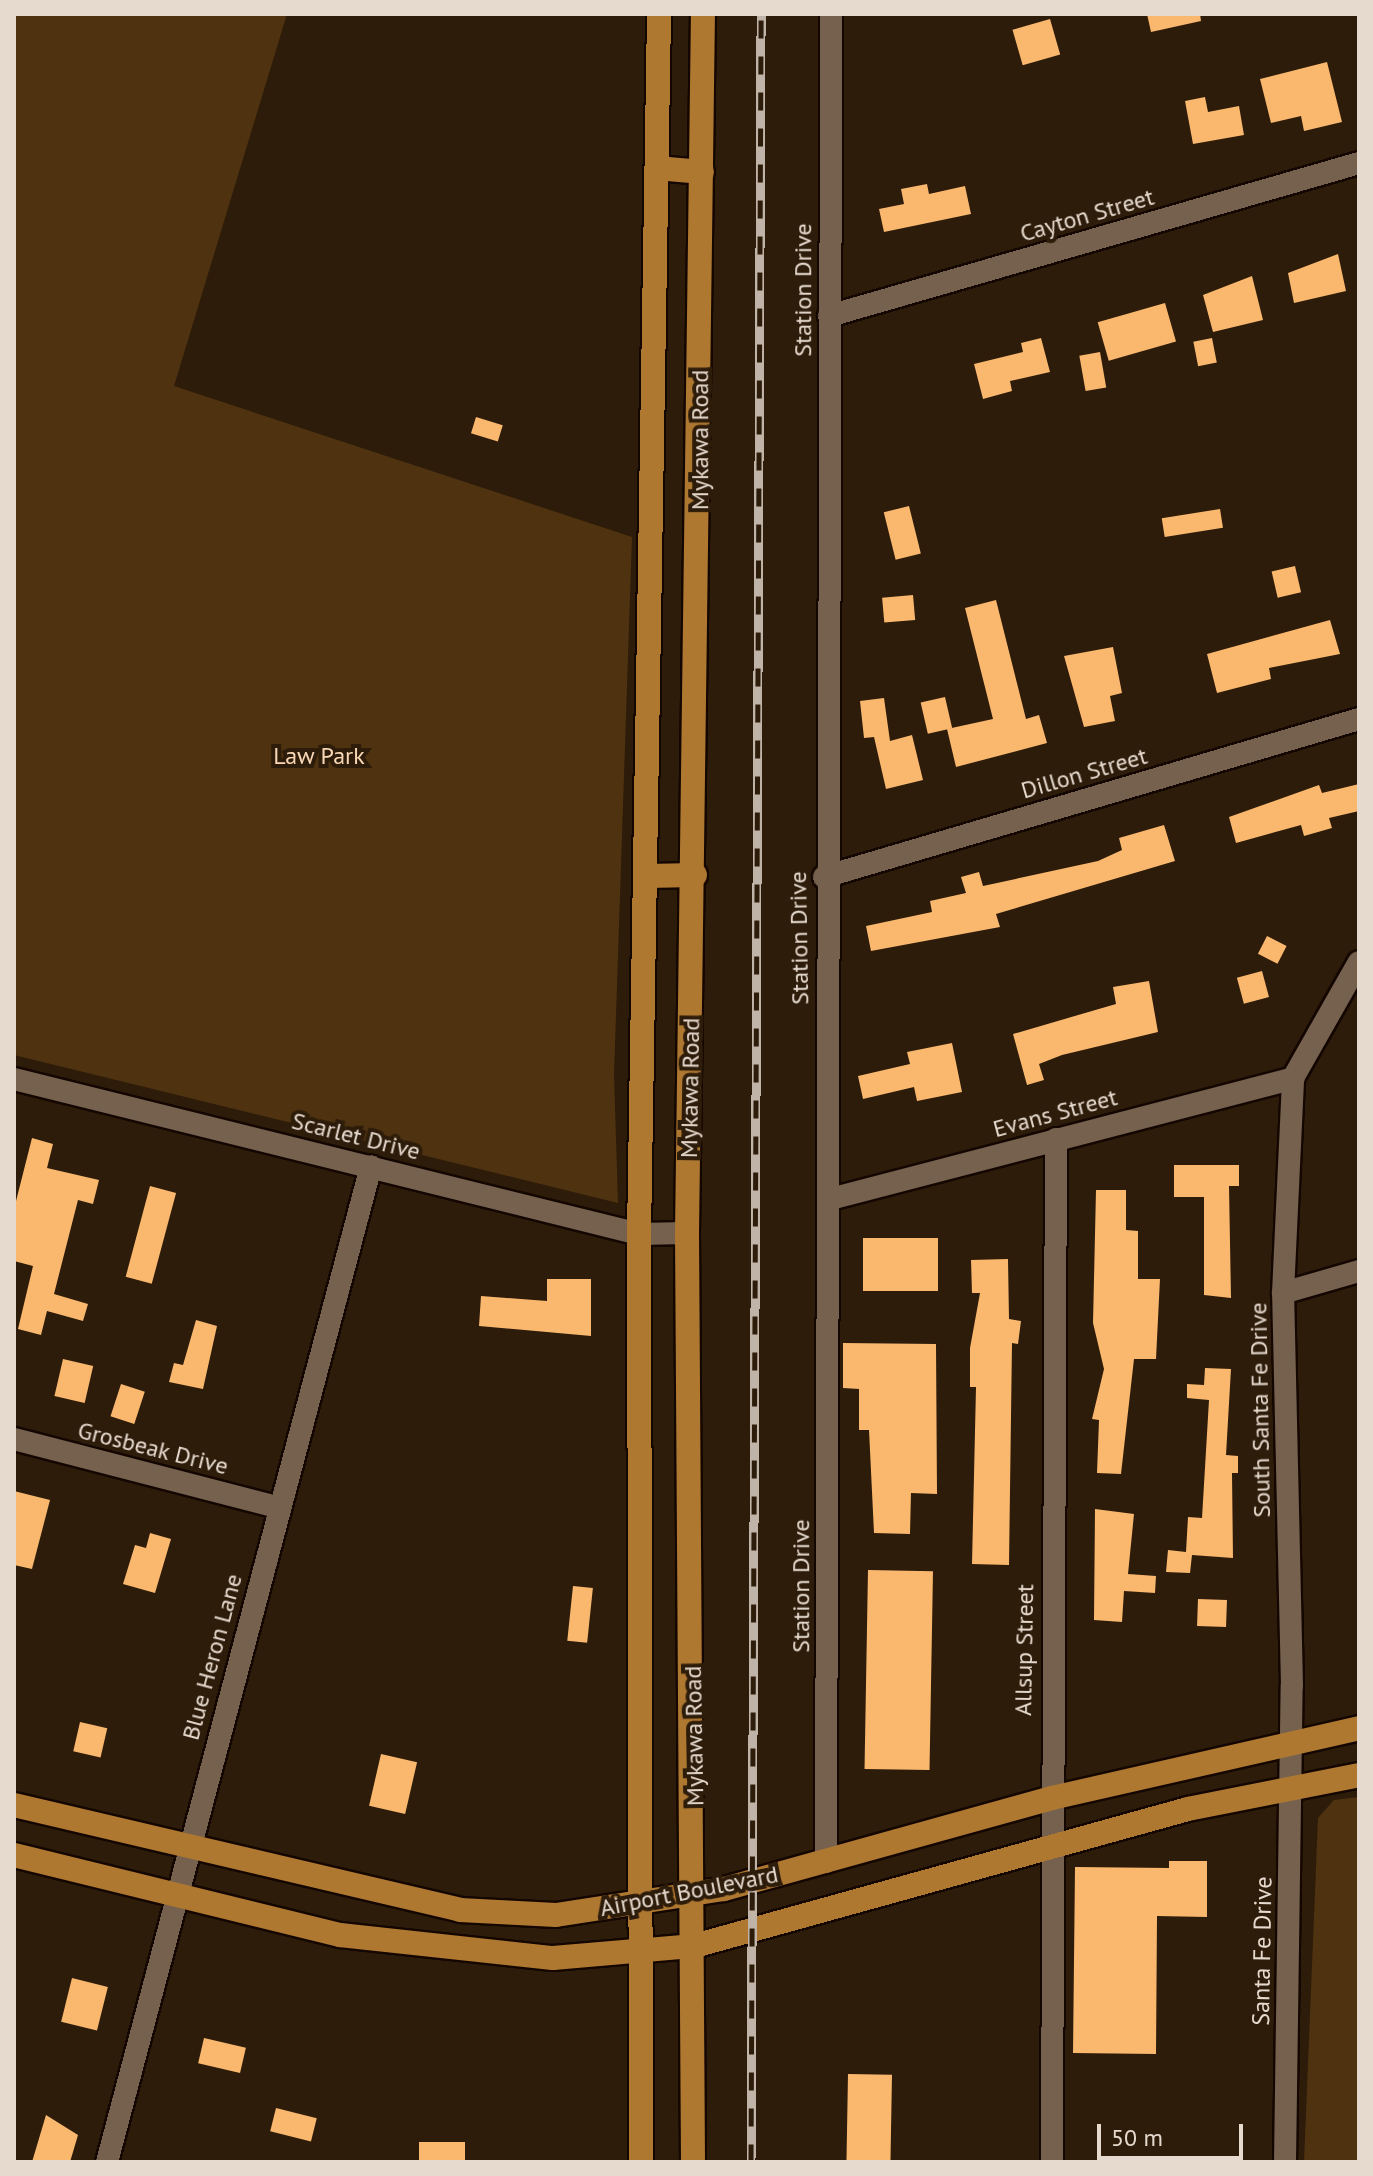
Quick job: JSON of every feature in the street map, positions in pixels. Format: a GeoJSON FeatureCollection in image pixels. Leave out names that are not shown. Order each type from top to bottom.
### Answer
{"type":"FeatureCollection","features":[{"type":"Feature","properties":{"kind":"main road","name":"Mykawa Road"},"geometry":{"type":"LineString","coordinates":[[641,2162],[643,1904],[639,1234],[659,14]]}},
{"type":"Feature","properties":{"kind":"main road","name":"Mykawa Road"},"geometry":{"type":"LineString","coordinates":[[693,2162],[696,1895],[687,1233],[695,875],[703,14]]}},
{"type":"Feature","properties":{"kind":"main road"},"geometry":{"type":"LineString","coordinates":[[657,168],[702,172]]}},
{"type":"Feature","properties":{"kind":"main road"},"geometry":{"type":"LineString","coordinates":[[647,876],[695,875]]}},
{"type":"Feature","properties":{"kind":"main road","name":"Airport Boulevard"},"geometry":{"type":"LineString","coordinates":[[14,1805],[460,1910],[556,1915],[696,1895],[1052,1798],[1359,1728]]}},
{"type":"Feature","properties":{"kind":"main road","name":"Airport Boulevard"},"geometry":{"type":"LineString","coordinates":[[14,1855],[403,1947],[540,1957],[642,1951],[694,1946],[1056,1847],[1289,1789],[1359,1775]]}},
{"type":"Feature","properties":{"kind":"street","name":"Station Drive"},"geometry":{"type":"LineString","coordinates":[[826,1862],[830,1199],[824,877],[831,14]]}},
{"type":"Feature","properties":{"kind":"street","name":"Cayton Street"},"geometry":{"type":"LineString","coordinates":[[829,316],[1359,163]]}},
{"type":"Feature","properties":{"kind":"street","name":"Dillon Street"},"geometry":{"type":"LineString","coordinates":[[824,877],[1359,719]]}},
{"type":"Feature","properties":{"kind":"street"},"geometry":{"type":"LineString","coordinates":[[1293,1078],[1359,962]]}},
{"type":"Feature","properties":{"kind":"street","name":"Evans Street"},"geometry":{"type":"LineString","coordinates":[[830,1199],[1293,1078]]}},
{"type":"Feature","properties":{"kind":"street","name":"South Santa Fe Drive"},"geometry":{"type":"LineString","coordinates":[[1289,1742],[1283,1293],[1293,1078]]}},
{"type":"Feature","properties":{"kind":"street","name":"Scarlet Drive"},"geometry":{"type":"LineString","coordinates":[[14,1079],[639,1234],[687,1233]]}},
{"type":"Feature","properties":{"kind":"street","name":"Allsup Street"},"geometry":{"type":"LineString","coordinates":[[1052,2162],[1056,1847],[1052,1798],[1056,1139]]}},
{"type":"Feature","properties":{"kind":"street","name":"Blue Heron Lane"},"geometry":{"type":"LineString","coordinates":[[107,2162],[177,1895],[186,1847],[371,1166]]}},
{"type":"Feature","properties":{"kind":"street"},"geometry":{"type":"LineString","coordinates":[[1283,1293],[1359,1271]]}},
{"type":"Feature","properties":{"kind":"street","name":"Grosbeak Drive"},"geometry":{"type":"LineString","coordinates":[[14,1439],[280,1508]]}},
{"type":"Feature","properties":{"kind":"street","name":"Santa Fe Drive"},"geometry":{"type":"LineString","coordinates":[[1285,2162],[1289,1742]]}},
{"type":"Feature","properties":{"kind":"green space","name":"Law Park"},"geometry":{"type":"Polygon","coordinates":[[[14,14],[287,14],[174,386],[632,537],[614,1075],[618,1203],[14,1055],[14,14]]]}},
{"type":"Feature","properties":{"kind":"green space"},"geometry":{"type":"Polygon","coordinates":[[[1359,1797],[1359,2162],[1304,2162],[1318,1818],[1334,1800],[1359,1797]]]}},
{"type":"Feature","properties":{"kind":"building"},"geometry":{"type":"Polygon","coordinates":[[[1147,14],[1200,14],[1201,21],[1151,32],[1147,14]]]}},
{"type":"Feature","properties":{"kind":"building"},"geometry":{"type":"Polygon","coordinates":[[[1050,19],[1060,55],[1023,65],[1013,30],[1050,19]]]}},
{"type":"Feature","properties":{"kind":"building"},"geometry":{"type":"Polygon","coordinates":[[[1327,62],[1342,122],[1304,131],[1301,116],[1271,123],[1260,79],[1327,62]]]}},
{"type":"Feature","properties":{"kind":"building"},"geometry":{"type":"Polygon","coordinates":[[[1205,97],[1208,112],[1239,106],[1244,135],[1193,144],[1185,101],[1205,97]]]}},
{"type":"Feature","properties":{"kind":"building"},"geometry":{"type":"Polygon","coordinates":[[[927,184],[929,194],[965,186],[971,214],[884,232],[879,209],[904,204],[901,189],[927,184]]]}},
{"type":"Feature","properties":{"kind":"building"},"geometry":{"type":"Polygon","coordinates":[[[1338,254],[1346,291],[1294,303],[1288,273],[1338,254]]]}},
{"type":"Feature","properties":{"kind":"building"},"geometry":{"type":"Polygon","coordinates":[[[1252,276],[1263,320],[1213,332],[1203,295],[1252,276]]]}},
{"type":"Feature","properties":{"kind":"building"},"geometry":{"type":"Polygon","coordinates":[[[1165,303],[1176,341],[1109,361],[1098,322],[1165,303]]]}},
{"type":"Feature","properties":{"kind":"building"},"geometry":{"type":"Polygon","coordinates":[[[1041,338],[1050,372],[1010,381],[1012,391],[983,399],[974,364],[1023,352],[1021,343],[1041,338]]]}},
{"type":"Feature","properties":{"kind":"building"},"geometry":{"type":"Polygon","coordinates":[[[1212,338],[1217,363],[1198,366],[1193,342],[1212,338]]]}},
{"type":"Feature","properties":{"kind":"building"},"geometry":{"type":"Polygon","coordinates":[[[1100,352],[1106,387],[1086,391],[1079,356],[1100,352]]]}},
{"type":"Feature","properties":{"kind":"building"},"geometry":{"type":"Polygon","coordinates":[[[476,417],[503,425],[498,441],[471,433],[476,417]]]}},
{"type":"Feature","properties":{"kind":"building"},"geometry":{"type":"Polygon","coordinates":[[[909,506],[921,554],[896,560],[884,512],[909,506]]]}},
{"type":"Feature","properties":{"kind":"building"},"geometry":{"type":"Polygon","coordinates":[[[1220,509],[1223,528],[1165,537],[1162,518],[1220,509]]]}},
{"type":"Feature","properties":{"kind":"building"},"geometry":{"type":"Polygon","coordinates":[[[1295,566],[1301,592],[1278,598],[1272,571],[1295,566]]]}},
{"type":"Feature","properties":{"kind":"building"},"geometry":{"type":"Polygon","coordinates":[[[913,595],[915,620],[884,623],[882,598],[913,595]]]}},
{"type":"Feature","properties":{"kind":"building"},"geometry":{"type":"Polygon","coordinates":[[[996,600],[1026,719],[1039,715],[1047,743],[956,767],[947,729],[993,719],[965,608],[996,600]]]}},
{"type":"Feature","properties":{"kind":"building"},"geometry":{"type":"Polygon","coordinates":[[[1330,620],[1340,654],[1269,668],[1271,679],[1217,693],[1207,654],[1330,620]]]}},
{"type":"Feature","properties":{"kind":"building"},"geometry":{"type":"Polygon","coordinates":[[[1113,647],[1122,693],[1110,696],[1115,721],[1084,727],[1064,656],[1113,647]]]}},
{"type":"Feature","properties":{"kind":"building"},"geometry":{"type":"Polygon","coordinates":[[[945,697],[952,728],[928,734],[921,703],[945,697]]]}},
{"type":"Feature","properties":{"kind":"building"},"geometry":{"type":"Polygon","coordinates":[[[884,698],[890,741],[912,735],[923,780],[886,789],[874,737],[864,738],[860,701],[884,698]]]}},
{"type":"Feature","properties":{"kind":"building"},"geometry":{"type":"Polygon","coordinates":[[[1359,784],[1359,811],[1329,818],[1332,828],[1304,836],[1301,825],[1236,843],[1229,817],[1319,785],[1322,793],[1359,784]]]}},
{"type":"Feature","properties":{"kind":"building"},"geometry":{"type":"Polygon","coordinates":[[[1164,825],[1175,861],[996,914],[1000,927],[871,951],[866,926],[932,912],[930,901],[966,893],[961,877],[979,872],[983,886],[1098,861],[1122,850],[1119,838],[1164,825]]]}},
{"type":"Feature","properties":{"kind":"building"},"geometry":{"type":"Polygon","coordinates":[[[1267,936],[1287,946],[1278,964],[1258,954],[1267,936]]]}},
{"type":"Feature","properties":{"kind":"building"},"geometry":{"type":"Polygon","coordinates":[[[1262,971],[1269,997],[1244,1004],[1237,978],[1262,971]]]}},
{"type":"Feature","properties":{"kind":"building"},"geometry":{"type":"Polygon","coordinates":[[[1149,981],[1158,1032],[1062,1055],[1039,1064],[1044,1080],[1027,1085],[1013,1034],[1116,1004],[1113,987],[1149,981]]]}},
{"type":"Feature","properties":{"kind":"building"},"geometry":{"type":"Polygon","coordinates":[[[952,1043],[962,1092],[917,1101],[914,1087],[863,1099],[858,1076],[910,1064],[907,1052],[952,1043]]]}},
{"type":"Feature","properties":{"kind":"building"},"geometry":{"type":"Polygon","coordinates":[[[32,1138],[53,1144],[47,1168],[99,1180],[93,1204],[78,1200],[54,1294],[88,1304],[83,1321],[47,1311],[41,1335],[18,1329],[33,1266],[14,1261],[14,1209],[32,1138]]]}},
{"type":"Feature","properties":{"kind":"building"},"geometry":{"type":"Polygon","coordinates":[[[1174,1165],[1239,1165],[1239,1186],[1229,1186],[1231,1298],[1204,1295],[1204,1197],[1174,1197],[1174,1165]]]}},
{"type":"Feature","properties":{"kind":"building"},"geometry":{"type":"Polygon","coordinates":[[[150,1186],[176,1193],[152,1284],[126,1277],[150,1186]]]}},
{"type":"Feature","properties":{"kind":"building"},"geometry":{"type":"Polygon","coordinates":[[[1096,1190],[1126,1190],[1126,1230],[1138,1231],[1138,1279],[1160,1279],[1156,1359],[1134,1359],[1121,1474],[1097,1473],[1099,1420],[1092,1419],[1104,1369],[1093,1323],[1096,1190]]]}},
{"type":"Feature","properties":{"kind":"building"},"geometry":{"type":"Polygon","coordinates":[[[863,1238],[938,1238],[938,1291],[863,1291],[863,1238]]]}},
{"type":"Feature","properties":{"kind":"building"},"geometry":{"type":"Polygon","coordinates":[[[1008,1259],[1009,1319],[1021,1321],[1018,1344],[1012,1343],[1009,1565],[972,1564],[976,1387],[970,1387],[970,1348],[980,1293],[972,1293],[971,1260],[1008,1259]]]}},
{"type":"Feature","properties":{"kind":"building"},"geometry":{"type":"Polygon","coordinates":[[[547,1279],[591,1279],[591,1336],[479,1326],[481,1296],[547,1301],[547,1279]]]}},
{"type":"Feature","properties":{"kind":"building"},"geometry":{"type":"Polygon","coordinates":[[[196,1320],[217,1326],[203,1389],[169,1382],[174,1363],[183,1365],[196,1320]]]}},
{"type":"Feature","properties":{"kind":"building"},"geometry":{"type":"Polygon","coordinates":[[[843,1343],[936,1344],[937,1494],[911,1493],[910,1534],[874,1533],[869,1430],[859,1430],[859,1389],[843,1388],[843,1343]]]}},
{"type":"Feature","properties":{"kind":"building"},"geometry":{"type":"Polygon","coordinates":[[[63,1359],[93,1366],[85,1403],[54,1396],[63,1359]]]}},
{"type":"Feature","properties":{"kind":"building"},"geometry":{"type":"Polygon","coordinates":[[[1205,1368],[1231,1369],[1226,1455],[1238,1456],[1238,1473],[1232,1473],[1233,1558],[1192,1555],[1190,1573],[1166,1572],[1168,1550],[1186,1552],[1188,1517],[1202,1518],[1209,1400],[1187,1398],[1187,1384],[1204,1385],[1205,1368]]]}},
{"type":"Feature","properties":{"kind":"building"},"geometry":{"type":"Polygon","coordinates":[[[121,1384],[145,1392],[134,1424],[110,1416],[121,1384]]]}},
{"type":"Feature","properties":{"kind":"building"},"geometry":{"type":"Polygon","coordinates":[[[14,1491],[50,1500],[32,1569],[14,1565],[14,1491]]]}},
{"type":"Feature","properties":{"kind":"building"},"geometry":{"type":"Polygon","coordinates":[[[1095,1509],[1134,1514],[1128,1574],[1156,1576],[1155,1593],[1124,1591],[1122,1622],[1094,1620],[1095,1509]]]}},
{"type":"Feature","properties":{"kind":"building"},"geometry":{"type":"Polygon","coordinates":[[[150,1533],[171,1539],[155,1593],[123,1584],[135,1545],[146,1548],[150,1533]]]}},
{"type":"Feature","properties":{"kind":"building"},"geometry":{"type":"Polygon","coordinates":[[[868,1570],[933,1571],[930,1770],[865,1769],[868,1570]]]}},
{"type":"Feature","properties":{"kind":"building"},"geometry":{"type":"Polygon","coordinates":[[[573,1586],[593,1588],[587,1643],[567,1641],[573,1586]]]}},
{"type":"Feature","properties":{"kind":"building"},"geometry":{"type":"Polygon","coordinates":[[[1198,1599],[1227,1600],[1226,1627],[1197,1626],[1198,1599]]]}},
{"type":"Feature","properties":{"kind":"building"},"geometry":{"type":"Polygon","coordinates":[[[80,1722],[107,1728],[101,1758],[73,1751],[80,1722]]]}},
{"type":"Feature","properties":{"kind":"building"},"geometry":{"type":"Polygon","coordinates":[[[381,1754],[417,1762],[405,1814],[369,1806],[381,1754]]]}},
{"type":"Feature","properties":{"kind":"building"},"geometry":{"type":"Polygon","coordinates":[[[1169,1861],[1207,1861],[1207,1917],[1157,1916],[1156,2054],[1073,2053],[1075,1867],[1169,1868],[1169,1861]]]}},
{"type":"Feature","properties":{"kind":"building"},"geometry":{"type":"Polygon","coordinates":[[[72,1978],[108,1987],[97,2031],[61,2022],[72,1978]]]}},
{"type":"Feature","properties":{"kind":"building"},"geometry":{"type":"Polygon","coordinates":[[[204,2038],[246,2048],[240,2073],[198,2063],[204,2038]]]}},
{"type":"Feature","properties":{"kind":"building"},"geometry":{"type":"Polygon","coordinates":[[[848,2074],[892,2075],[890,2162],[846,2162],[848,2074]]]}},
{"type":"Feature","properties":{"kind":"building"},"geometry":{"type":"Polygon","coordinates":[[[276,2108],[317,2118],[311,2141],[270,2131],[276,2108]]]}},
{"type":"Feature","properties":{"kind":"building"},"geometry":{"type":"Polygon","coordinates":[[[46,2115],[78,2135],[70,2162],[32,2162],[46,2115]]]}},
{"type":"Feature","properties":{"kind":"building"},"geometry":{"type":"Polygon","coordinates":[[[419,2142],[465,2142],[465,2162],[419,2162],[419,2142]]]}},
{"type":"Feature","properties":{"kind":"railway"},"geometry":{"type":"LineString","coordinates":[[751,2162],[761,14]]}}]}
